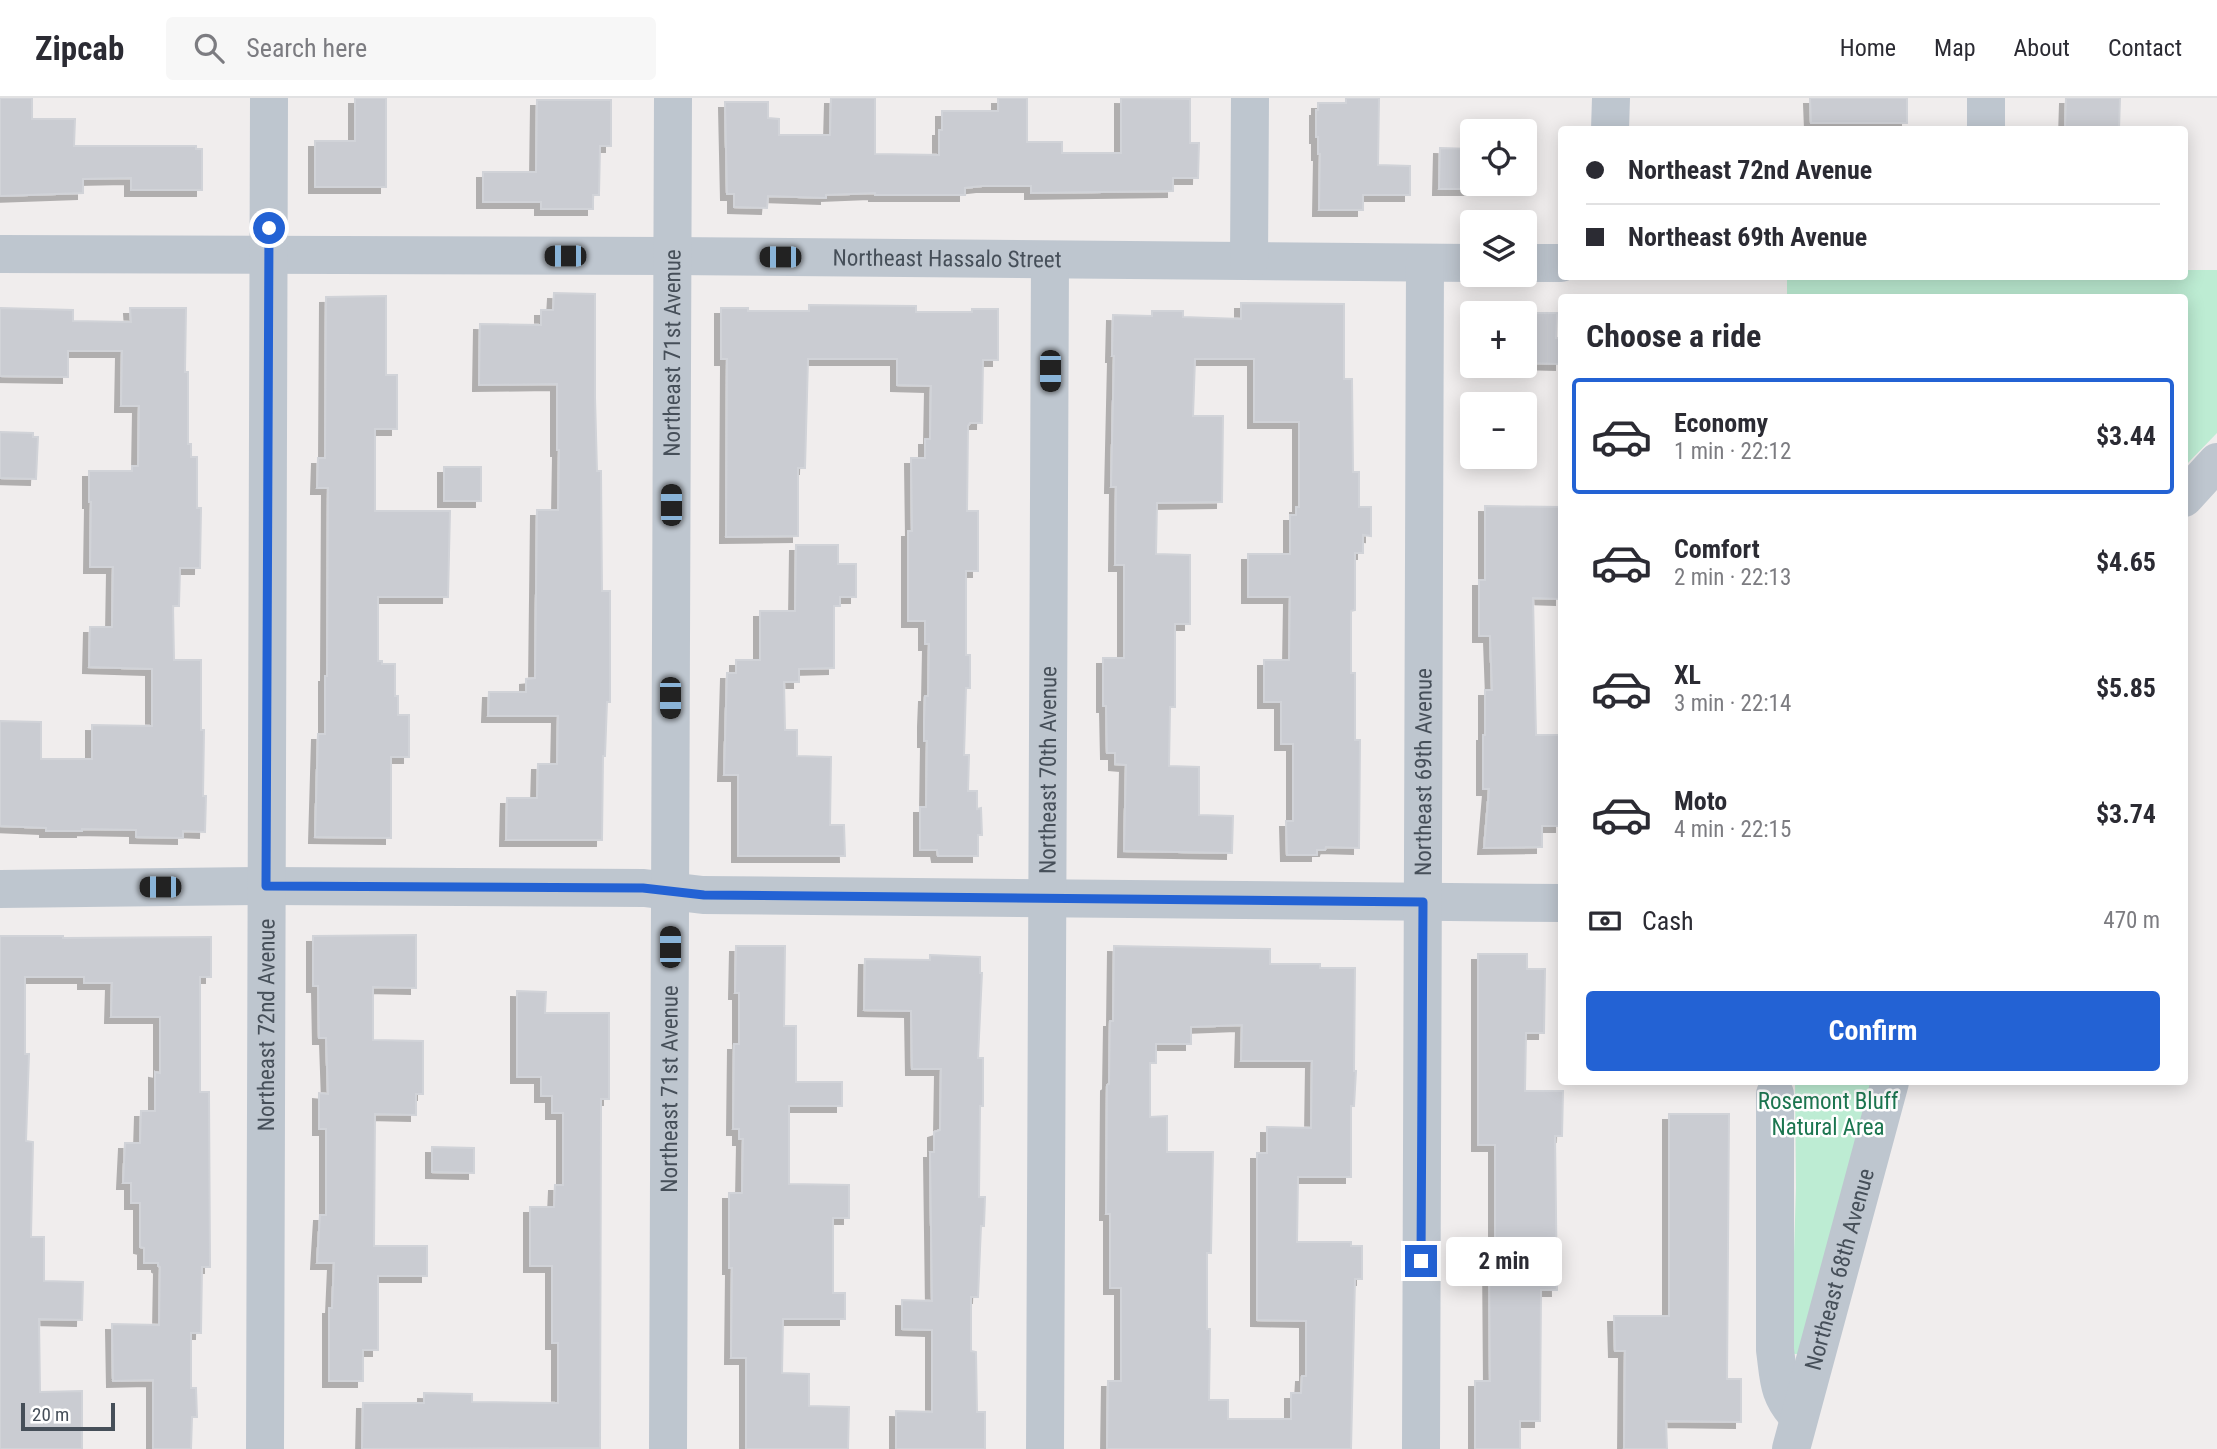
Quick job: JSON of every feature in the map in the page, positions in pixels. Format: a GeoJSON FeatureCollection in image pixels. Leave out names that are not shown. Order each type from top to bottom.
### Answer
{"type":"FeatureCollection","features":[{"type":"Feature","properties":{"kind":"street","name":"Northeast 72nd Avenue"},"geometry":{"type":"LineString","coordinates":[[265,1449],[269,98]]}},
{"type":"Feature","properties":{"kind":"street","name":"Northeast 71st Avenue"},"geometry":{"type":"LineString","coordinates":[[668,1449],[673,98]]}},
{"type":"Feature","properties":{"kind":"street"},"geometry":{"type":"LineString","coordinates":[[1249,261],[1250,98]]}},
{"type":"Feature","properties":{"kind":"street"},"geometry":{"type":"LineString","coordinates":[[1610,126],[1611,98]]}},
{"type":"Feature","properties":{"kind":"street"},"geometry":{"type":"LineString","coordinates":[[1986,98],[1986,126]]}},
{"type":"Feature","properties":{"kind":"street","name":"Northeast Hassalo Street"},"geometry":{"type":"LineString","coordinates":[[0,254],[672,256],[1460,263]]}},
{"type":"Feature","properties":{"kind":"street","name":"Northeast 70th Avenue"},"geometry":{"type":"LineString","coordinates":[[1045,1449],[1051,260]]}},
{"type":"Feature","properties":{"kind":"street","name":"Northeast 69th Avenue"},"geometry":{"type":"LineString","coordinates":[[1421,1449],[1425,263]]}},
{"type":"Feature","properties":{"kind":"street"},"geometry":{"type":"LineString","coordinates":[[1537,263],[1558,263]]}},
{"type":"Feature","properties":{"kind":"street"},"geometry":{"type":"LineString","coordinates":[[2188,494],[2217,462]]}},
{"type":"Feature","properties":{"kind":"street"},"geometry":{"type":"LineString","coordinates":[[0,889],[266,886],[643,888],[704,895],[1558,903]]}},
{"type":"Feature","properties":{"kind":"street","name":"Northeast 68th Avenue"},"geometry":{"type":"LineString","coordinates":[[1795,1433],[1890,1085]]}},
{"type":"Feature","properties":{"kind":"street","name":"Northeast 68th Avenue"},"geometry":{"type":"LineString","coordinates":[[1775,1094],[1775,1350],[1779,1385],[1795,1433]]}},
{"type":"Feature","properties":{"kind":"green space"},"geometry":{"type":"Polygon","coordinates":[[[2188,270],[2217,270],[2217,433],[2188,463],[2188,294],[1787,294],[1787,280],[2188,280],[2188,270]]]}},
{"type":"Feature","properties":{"kind":"green space","name":"Rosemont Bluff Natural Area"},"geometry":{"type":"Polygon","coordinates":[[[1795,1085],[1870,1085],[1800,1354],[1791,1352],[1796,1188],[1795,1085]]]}},
{"type":"Feature","properties":{"kind":"building"},"geometry":{"type":"Polygon","coordinates":[[[0,98],[32,98],[32,119],[75,119],[74,146],[196,146],[196,149],[202,149],[202,190],[131,190],[131,178],[83,179],[83,193],[0,196],[0,98]]]}},
{"type":"Feature","properties":{"kind":"building"},"geometry":{"type":"Polygon","coordinates":[[[355,98],[386,98],[386,187],[315,187],[315,141],[355,141],[355,98]]]}},
{"type":"Feature","properties":{"kind":"building"},"geometry":{"type":"Polygon","coordinates":[[[831,98],[875,98],[875,154],[939,155],[942,111],[998,111],[998,98],[1027,98],[1027,142],[1062,142],[1062,153],[1121,153],[1121,98],[1190,99],[1190,143],[1199,143],[1198,178],[1173,178],[1173,191],[1031,193],[1031,186],[982,186],[965,188],[965,195],[875,193],[826,195],[826,198],[768,196],[767,208],[734,207],[734,194],[727,194],[725,102],[768,102],[768,118],[779,119],[779,135],[830,135],[831,98]]]}},
{"type":"Feature","properties":{"kind":"building"},"geometry":{"type":"Polygon","coordinates":[[[1346,98],[1379,98],[1378,165],[1410,166],[1410,195],[1363,195],[1363,210],[1319,210],[1320,154],[1316,137],[1316,110],[1318,103],[1346,103],[1346,98]]]}},
{"type":"Feature","properties":{"kind":"building"},"geometry":{"type":"Polygon","coordinates":[[[1810,98],[1907,98],[1907,123],[1811,123],[1810,98]]]}},
{"type":"Feature","properties":{"kind":"building"},"geometry":{"type":"Polygon","coordinates":[[[2066,98],[2120,98],[2119,126],[2065,126],[2066,98]]]}},
{"type":"Feature","properties":{"kind":"building"},"geometry":{"type":"Polygon","coordinates":[[[537,100],[611,100],[611,146],[600,146],[599,195],[593,195],[593,209],[541,209],[541,202],[483,202],[483,172],[536,172],[537,100]]]}},
{"type":"Feature","properties":{"kind":"building"},"geometry":{"type":"Polygon","coordinates":[[[1440,148],[1460,149],[1460,189],[1439,189],[1440,148]]]}},
{"type":"Feature","properties":{"kind":"building"},"geometry":{"type":"Polygon","coordinates":[[[554,293],[595,294],[595,397],[597,471],[601,471],[602,591],[610,591],[610,702],[607,702],[603,756],[602,840],[506,840],[507,798],[537,798],[538,764],[557,764],[558,716],[488,716],[489,692],[526,692],[526,679],[535,678],[537,510],[558,510],[557,384],[479,385],[480,324],[541,325],[541,310],[553,310],[554,293]]]}},
{"type":"Feature","properties":{"kind":"building"},"geometry":{"type":"Polygon","coordinates":[[[386,296],[386,375],[397,375],[397,429],[375,429],[375,511],[450,511],[448,597],[378,597],[378,661],[382,661],[382,664],[395,664],[398,715],[409,715],[409,757],[391,757],[391,838],[315,837],[318,734],[325,734],[327,676],[328,488],[317,488],[318,458],[325,458],[326,297],[386,296]]]}},
{"type":"Feature","properties":{"kind":"building"},"geometry":{"type":"Polygon","coordinates":[[[1241,303],[1344,304],[1344,379],[1352,379],[1353,472],[1359,472],[1359,507],[1371,507],[1371,536],[1363,535],[1363,553],[1355,553],[1355,610],[1351,611],[1355,740],[1360,740],[1359,848],[1326,847],[1325,850],[1317,850],[1317,855],[1287,855],[1286,821],[1293,821],[1293,744],[1281,744],[1281,702],[1264,702],[1264,660],[1289,660],[1290,597],[1248,597],[1248,554],[1290,554],[1290,515],[1296,515],[1296,507],[1299,507],[1299,422],[1254,422],[1254,359],[1195,359],[1193,416],[1223,416],[1222,502],[1157,503],[1156,554],[1190,555],[1190,624],[1175,624],[1175,707],[1170,707],[1169,766],[1199,767],[1199,815],[1233,816],[1232,853],[1124,851],[1126,765],[1115,764],[1115,753],[1107,753],[1106,706],[1103,706],[1103,658],[1124,658],[1124,565],[1115,565],[1116,487],[1111,487],[1113,315],[1152,316],[1152,311],[1183,311],[1183,317],[1241,319],[1241,303]]]}},
{"type":"Feature","properties":{"kind":"building"},"geometry":{"type":"Polygon","coordinates":[[[809,305],[916,306],[916,312],[998,309],[998,360],[983,360],[982,423],[970,423],[968,426],[967,511],[978,511],[978,571],[966,571],[966,655],[970,655],[970,688],[966,688],[964,755],[969,755],[968,791],[977,791],[977,809],[981,808],[982,835],[978,835],[978,856],[938,856],[937,850],[920,850],[920,807],[926,807],[927,741],[924,741],[924,721],[925,696],[928,696],[929,644],[925,644],[925,621],[908,621],[908,531],[912,531],[911,458],[925,458],[925,439],[930,439],[931,386],[897,385],[897,359],[808,359],[805,468],[798,468],[798,536],[726,537],[727,359],[721,359],[721,308],[809,311],[809,305]]]}},
{"type":"Feature","properties":{"kind":"building"},"geometry":{"type":"Polygon","coordinates":[[[0,308],[73,310],[73,321],[131,322],[130,308],[186,308],[188,444],[191,444],[191,457],[197,457],[197,508],[201,508],[200,568],[180,568],[179,606],[173,606],[174,660],[201,660],[205,832],[183,831],[183,838],[136,837],[136,830],[46,831],[46,828],[0,826],[0,721],[41,722],[41,759],[92,759],[92,725],[152,726],[152,669],[89,667],[90,627],[112,627],[113,567],[90,567],[89,471],[132,471],[132,466],[138,466],[139,406],[121,406],[122,351],[68,351],[68,377],[0,376],[0,308]]]}},
{"type":"Feature","properties":{"kind":"building"},"geometry":{"type":"Polygon","coordinates":[[[1537,313],[1557,313],[1558,364],[1537,363],[1537,313]]]}},
{"type":"Feature","properties":{"kind":"building"},"geometry":{"type":"Polygon","coordinates":[[[0,432],[33,433],[33,437],[38,437],[36,479],[0,478],[0,432]]]}},
{"type":"Feature","properties":{"kind":"building"},"geometry":{"type":"Polygon","coordinates":[[[444,467],[481,467],[481,501],[444,501],[444,467]]]}},
{"type":"Feature","properties":{"kind":"building"},"geometry":{"type":"Polygon","coordinates":[[[1485,506],[1558,507],[1558,599],[1533,598],[1536,735],[1558,735],[1558,826],[1542,826],[1542,847],[1484,848],[1489,789],[1483,789],[1485,690],[1492,690],[1490,636],[1479,636],[1479,580],[1485,580],[1485,506]]]}},
{"type":"Feature","properties":{"kind":"building"},"geometry":{"type":"Polygon","coordinates":[[[796,545],[838,545],[838,564],[856,564],[856,597],[840,597],[840,606],[834,606],[834,668],[799,669],[799,682],[784,682],[785,730],[797,730],[797,756],[831,757],[830,825],[844,825],[845,856],[738,856],[738,775],[724,775],[727,673],[736,673],[736,660],[760,660],[760,611],[795,611],[796,545]]]}},
{"type":"Feature","properties":{"kind":"building"},"geometry":{"type":"Polygon","coordinates":[[[416,935],[416,988],[373,987],[373,1040],[423,1041],[423,1094],[416,1094],[416,1115],[375,1114],[374,1246],[427,1246],[427,1276],[378,1276],[378,1350],[363,1350],[363,1381],[329,1381],[329,1308],[332,1308],[334,1263],[317,1263],[320,1215],[326,1215],[326,1129],[319,1129],[319,1093],[328,1094],[326,1038],[319,1038],[318,986],[313,986],[313,936],[416,935]]]}},
{"type":"Feature","properties":{"kind":"building"},"geometry":{"type":"Polygon","coordinates":[[[0,936],[211,937],[211,977],[200,977],[200,1092],[209,1092],[210,1267],[202,1267],[201,1333],[191,1333],[191,1388],[196,1388],[197,1417],[192,1417],[191,1449],[153,1449],[153,1380],[113,1381],[112,1324],[159,1325],[160,1267],[158,1263],[144,1263],[144,1248],[140,1247],[140,1203],[131,1203],[131,1183],[123,1183],[125,1143],[140,1143],[141,1111],[155,1111],[155,1072],[160,1073],[160,1017],[111,1017],[112,983],[84,983],[84,977],[25,977],[25,1054],[29,1054],[26,1141],[33,1142],[31,1237],[44,1237],[44,1281],[83,1282],[82,1320],[39,1319],[40,1392],[82,1391],[82,1449],[0,1449],[0,936]]]}},
{"type":"Feature","properties":{"kind":"building"},"geometry":{"type":"Polygon","coordinates":[[[736,946],[785,946],[784,1026],[796,1026],[796,1082],[842,1082],[842,1106],[789,1106],[789,1184],[849,1185],[849,1218],[833,1218],[833,1293],[845,1293],[845,1319],[783,1319],[782,1373],[809,1374],[809,1406],[849,1407],[848,1449],[746,1449],[746,1358],[731,1358],[732,1268],[729,1268],[729,1193],[742,1193],[743,1139],[739,1139],[739,1129],[733,1129],[734,1044],[739,1044],[739,993],[735,993],[736,946]]]}},
{"type":"Feature","properties":{"kind":"building"},"geometry":{"type":"Polygon","coordinates":[[[1114,946],[1270,949],[1270,964],[1320,964],[1320,968],[1355,968],[1356,1071],[1354,1106],[1351,1106],[1351,1177],[1298,1177],[1297,1242],[1351,1242],[1351,1246],[1362,1246],[1362,1279],[1355,1279],[1351,1449],[1107,1449],[1108,1381],[1121,1381],[1121,1288],[1110,1288],[1110,1214],[1106,1214],[1107,1085],[1110,1021],[1113,1021],[1114,946]],[[1242,1025],[1191,1027],[1191,1044],[1156,1044],[1156,1063],[1150,1063],[1150,1117],[1167,1116],[1167,1152],[1213,1152],[1211,1253],[1207,1253],[1209,1400],[1228,1400],[1228,1419],[1291,1419],[1291,1393],[1301,1393],[1302,1376],[1306,1376],[1306,1321],[1257,1320],[1257,1153],[1267,1153],[1267,1127],[1311,1128],[1312,1061],[1241,1061],[1242,1025]]]}},
{"type":"Feature","properties":{"kind":"building"},"geometry":{"type":"Polygon","coordinates":[[[1478,954],[1527,954],[1527,969],[1545,969],[1544,1033],[1526,1033],[1525,1091],[1563,1091],[1562,1136],[1555,1136],[1557,1290],[1541,1290],[1540,1421],[1520,1421],[1520,1449],[1475,1449],[1475,1381],[1490,1381],[1489,1249],[1495,1249],[1495,1145],[1478,1145],[1478,954]]]}},
{"type":"Feature","properties":{"kind":"building"},"geometry":{"type":"Polygon","coordinates":[[[930,955],[980,957],[982,973],[978,1058],[983,1058],[979,1197],[985,1197],[978,1297],[971,1297],[971,1351],[976,1352],[977,1412],[985,1412],[985,1449],[896,1449],[896,1411],[932,1412],[932,1330],[902,1329],[902,1300],[932,1301],[930,1152],[934,1152],[934,1132],[940,1130],[941,1069],[912,1069],[911,1011],[864,1010],[865,959],[930,960],[930,955]]]}},
{"type":"Feature","properties":{"kind":"building"},"geometry":{"type":"Polygon","coordinates":[[[517,991],[546,992],[545,1013],[609,1013],[609,1099],[601,1099],[600,1448],[362,1449],[363,1403],[424,1403],[424,1393],[472,1394],[472,1402],[558,1403],[558,1343],[552,1343],[552,1266],[530,1266],[530,1207],[554,1207],[555,1185],[563,1185],[563,1113],[552,1113],[552,1096],[541,1096],[541,1077],[517,1077],[517,991]]]}},
{"type":"Feature","properties":{"kind":"building"},"geometry":{"type":"Polygon","coordinates":[[[1669,1114],[1729,1114],[1727,1379],[1741,1379],[1741,1422],[1666,1421],[1667,1449],[1624,1449],[1625,1351],[1615,1351],[1614,1316],[1669,1316],[1669,1114]]]}},
{"type":"Feature","properties":{"kind":"building"},"geometry":{"type":"Polygon","coordinates":[[[432,1147],[474,1148],[474,1173],[432,1172],[432,1147]]]}},
{"type":"Feature","properties":{"kind":"route"},"geometry":{"type":"LineString","coordinates":[[269,228],[266,886],[643,888],[704,895],[1423,902],[1421,1261]]}}]}
